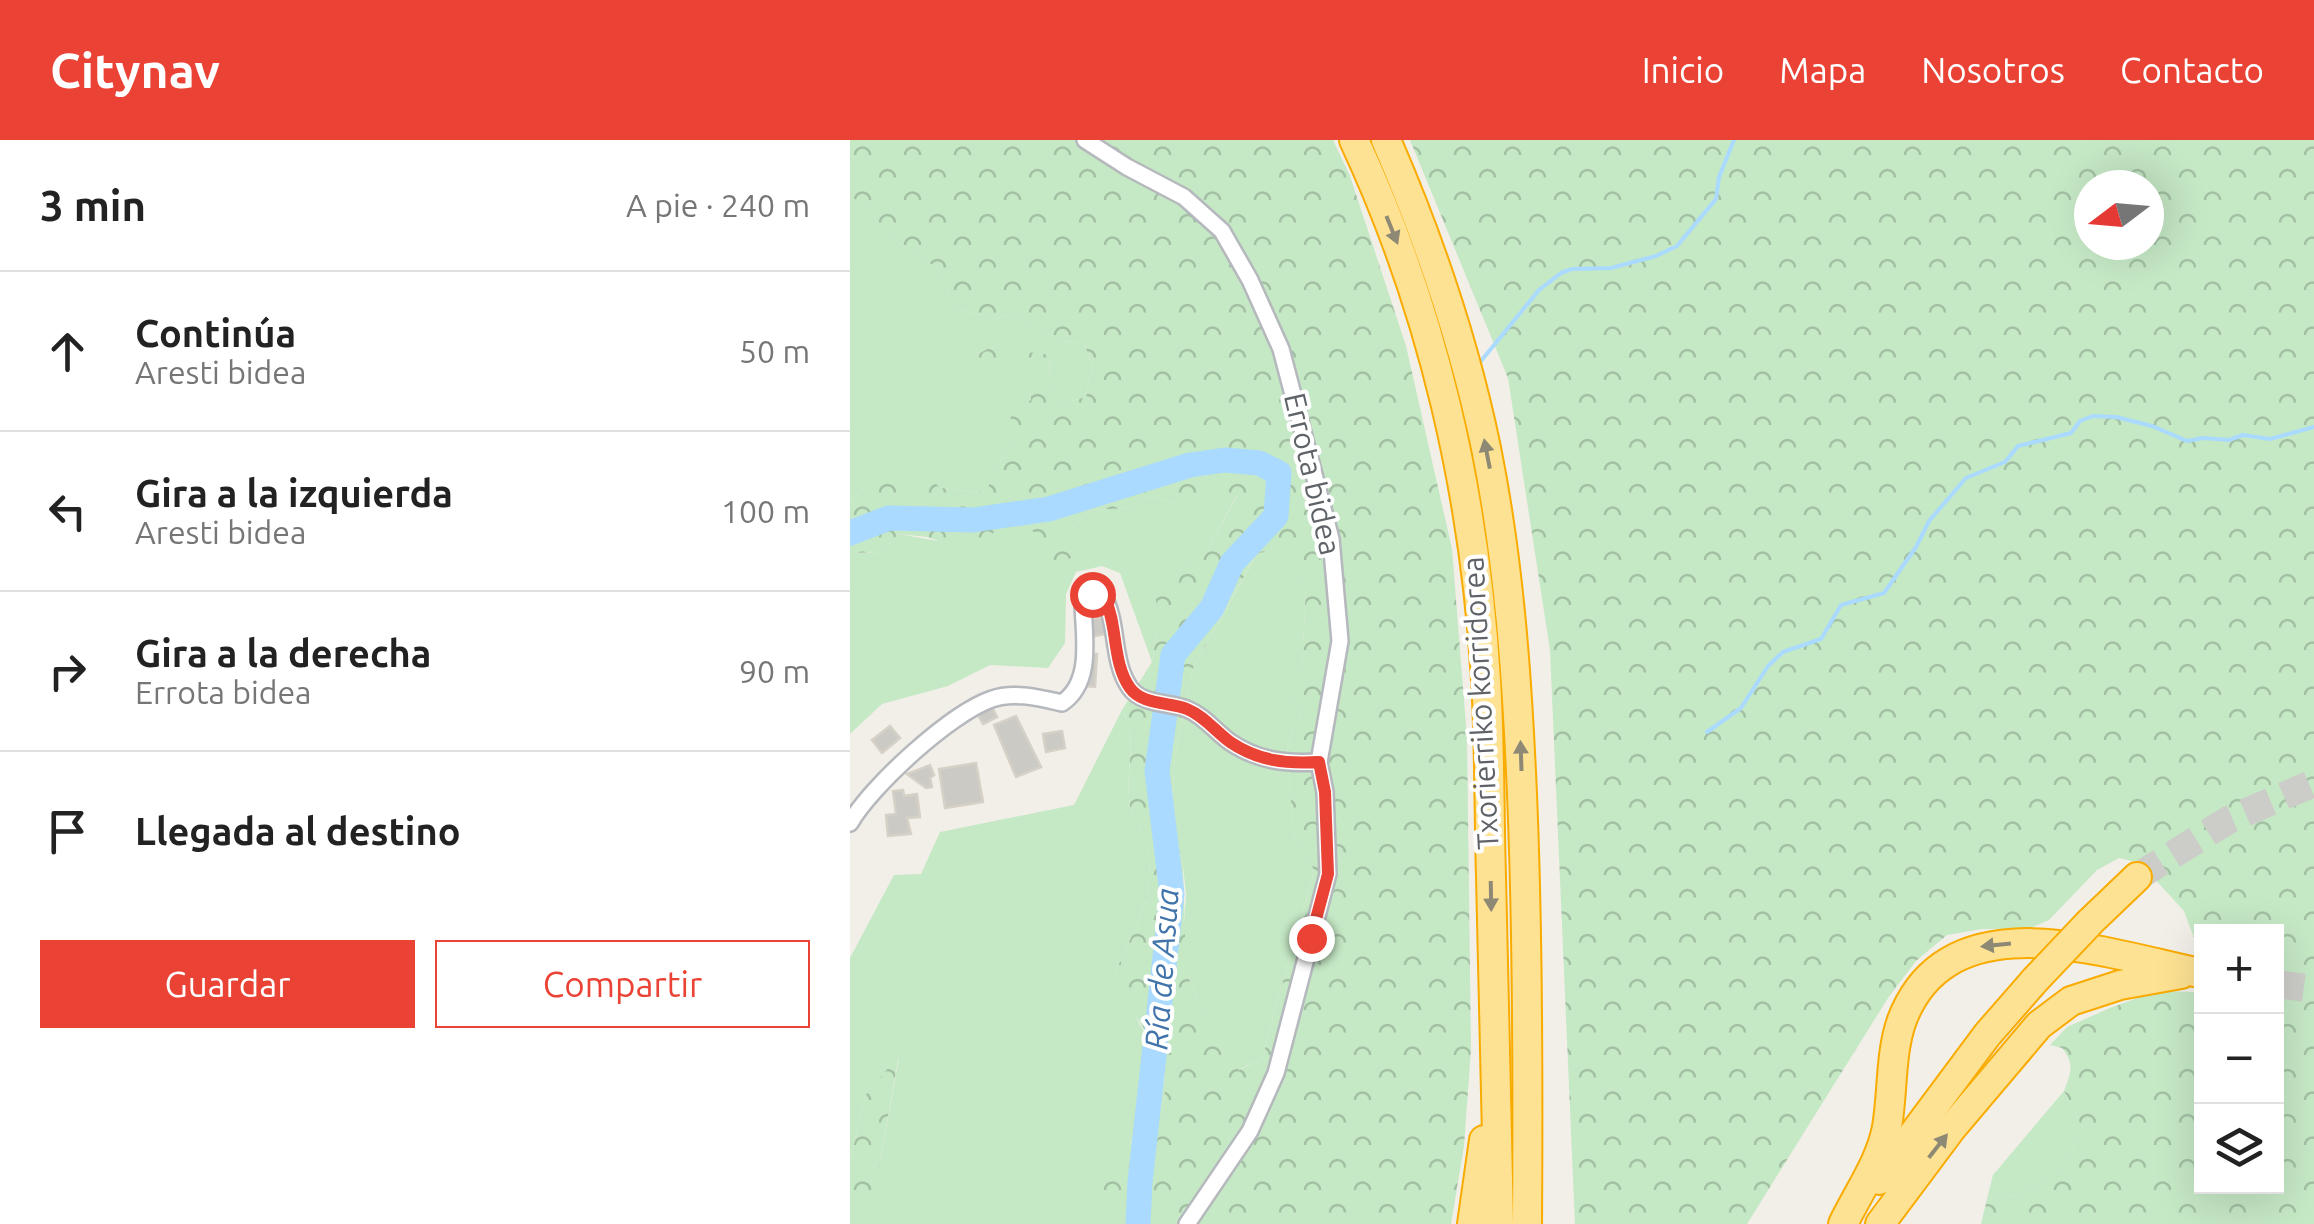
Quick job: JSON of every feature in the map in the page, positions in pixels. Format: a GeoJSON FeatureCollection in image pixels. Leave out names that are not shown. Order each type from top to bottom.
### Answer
{"type":"FeatureCollection","features":[{"type":"Feature","properties":{"kind":"highway","name":"Txorierriko korridorea"},"geometry":{"type":"LineString","coordinates":[[1354,140],[1398,244],[1432,350],[1472,538],[1486,679],[1499,1224]]}},
{"type":"Feature","properties":{"kind":"highway","name":"Txorierriko korridorea"},"geometry":{"type":"LineString","coordinates":[[1386,140],[1425,234],[1460,342],[1486,448],[1503,550],[1519,710],[1528,924],[1527,1224]]}},
{"type":"Feature","properties":{"kind":"highway"},"geometry":{"type":"LineString","coordinates":[[1846,1224],[1964,1064],[2035,980],[2137,877]]}},
{"type":"Feature","properties":{"kind":"highway"},"geometry":{"type":"LineString","coordinates":[[1846,1224],[1887,1130],[1902,1022],[1916,994],[1935,971],[1962,953],[1997,943],[2104,953],[2195,972],[2120,985],[2071,1001],[2039,1025],[1951,1129],[1880,1224]]}},
{"type":"Feature","properties":{"kind":"highway"},"geometry":{"type":"LineString","coordinates":[[1529,1056],[1543,1167],[1544,1224]]}},
{"type":"Feature","properties":{"kind":"highway"},"geometry":{"type":"LineString","coordinates":[[1472,1224],[1487,1122],[1496,1090]]}},
{"type":"Feature","properties":{"kind":"highway"},"geometry":{"type":"LineString","coordinates":[[1860,1224],[1878,1180]]}},
{"type":"Feature","properties":{"kind":"street","name":"Errota bidea"},"geometry":{"type":"LineString","coordinates":[[1085,140],[1184,198],[1222,231],[1282,349],[1331,539],[1340,642],[1319,762],[1325,792],[1328,874],[1276,1072],[1250,1131],[1187,1224]]}},
{"type":"Feature","properties":{"kind":"street"},"geometry":{"type":"LineString","coordinates":[[850,823],[862,802],[888,776],[972,708],[994,697],[1013,695],[1062,703],[1073,696],[1085,665],[1083,605],[1092,594],[1105,599],[1111,611],[1122,670],[1131,691],[1146,700],[1190,710],[1230,742],[1260,757],[1288,764],[1319,762]]}},
{"type":"Feature","properties":{"kind":"green space"},"geometry":{"type":"Polygon","coordinates":[[[850,140],[1333,140],[1350,176],[1406,346],[1452,549],[1467,738],[1471,1049],[1464,1146],[1451,1224],[1101,1224],[1101,1192],[1114,1159],[1159,1117],[1165,1091],[1164,1060],[1128,1004],[1115,973],[1142,912],[1149,880],[1146,840],[1131,810],[1130,734],[1122,710],[1152,662],[1157,631],[1156,596],[1183,567],[1205,555],[1237,496],[1215,500],[1192,493],[1175,503],[1150,496],[1128,508],[1091,510],[1069,530],[1072,557],[1052,571],[1033,557],[1038,535],[1020,522],[1008,495],[994,532],[974,552],[927,537],[898,534],[882,552],[850,553],[850,504],[863,488],[896,474],[923,474],[941,488],[986,493],[1009,448],[1011,413],[1031,400],[1029,377],[1006,365],[971,358],[991,347],[1049,355],[1050,381],[1061,404],[1086,397],[1092,366],[1084,343],[1062,341],[1013,314],[995,319],[956,308],[937,268],[881,231],[867,202],[850,198],[850,140]],[[1284,550],[1257,553],[1193,668],[1175,755],[1171,818],[1183,865],[1186,972],[1201,1007],[1239,1070],[1263,1058],[1314,870],[1295,839],[1287,745],[1301,713],[1286,689],[1302,665],[1306,588],[1284,550]]]}},
{"type":"Feature","properties":{"kind":"green space"},"geometry":{"type":"Polygon","coordinates":[[[1410,140],[2314,140],[2314,1224],[1981,1224],[1987,1199],[2020,1195],[2061,1171],[2083,1129],[2064,1091],[2070,1074],[2069,1059],[2062,1048],[2050,1045],[2067,1027],[2157,991],[2194,992],[2194,1194],[2284,1194],[2284,924],[2194,924],[2194,938],[2184,911],[2140,863],[2119,858],[2097,870],[2049,920],[2028,929],[1982,929],[1947,935],[1916,961],[1888,998],[1747,1224],[1575,1224],[1550,650],[1508,378],[1410,140]]]}},
{"type":"Feature","properties":{"kind":"green space"},"geometry":{"type":"Polygon","coordinates":[[[850,198],[867,202],[881,231],[937,268],[956,308],[995,319],[1013,314],[1062,341],[1084,343],[1092,366],[1086,397],[1061,404],[1050,381],[1049,356],[991,347],[973,357],[1006,365],[1030,377],[1031,401],[1012,413],[1009,448],[986,493],[941,488],[922,474],[863,488],[850,504],[850,198]]]}},
{"type":"Feature","properties":{"kind":"green space"},"geometry":{"type":"Polygon","coordinates":[[[1192,492],[1215,500],[1237,495],[1205,555],[1183,567],[1157,596],[1152,662],[1120,573],[1102,566],[1076,572],[1066,594],[1065,643],[1048,668],[990,665],[948,686],[882,704],[850,734],[850,553],[882,552],[898,534],[944,542],[1008,493],[1069,530],[1091,510],[1128,508],[1150,496],[1175,503],[1192,492]]]}},
{"type":"Feature","properties":{"kind":"green space"},"geometry":{"type":"Polygon","coordinates":[[[1284,549],[1306,588],[1302,665],[1286,689],[1301,713],[1287,745],[1295,839],[1314,870],[1263,1058],[1238,1070],[1201,1007],[1186,972],[1186,895],[1171,818],[1175,755],[1193,668],[1258,552],[1284,549]]]}},
{"type":"Feature","properties":{"kind":"green space"},"geometry":{"type":"Polygon","coordinates":[[[1122,710],[1130,734],[1131,810],[1146,840],[1149,880],[1142,912],[1115,973],[1140,1025],[1164,1060],[1165,1091],[1159,1117],[1131,1142],[1101,1192],[1101,1224],[860,1224],[878,1173],[899,1058],[865,1096],[850,1162],[850,958],[894,875],[921,874],[940,832],[1074,805],[1122,710]]]}},
{"type":"Feature","properties":{"kind":"green space"},"geometry":{"type":"Polygon","coordinates":[[[899,1055],[878,1173],[892,1196],[863,1216],[860,1224],[850,1224],[850,1162],[865,1096],[899,1055]]]}},
{"type":"Feature","properties":{"kind":"green space"},"geometry":{"type":"Polygon","coordinates":[[[2064,1091],[2083,1129],[2061,1171],[2020,1195],[1987,1199],[1993,1175],[2064,1091]]]}},
{"type":"Feature","properties":{"kind":"building"},"geometry":{"type":"Polygon","coordinates":[[[1104,617],[1106,634],[1090,637],[1087,620],[1104,617]]]}},
{"type":"Feature","properties":{"kind":"building"},"geometry":{"type":"Polygon","coordinates":[[[1086,654],[1097,654],[1095,687],[1084,686],[1086,654]]]}},
{"type":"Feature","properties":{"kind":"building"},"geometry":{"type":"Polygon","coordinates":[[[990,703],[997,717],[983,724],[976,711],[990,703]]]}},
{"type":"Feature","properties":{"kind":"building"},"geometry":{"type":"Polygon","coordinates":[[[1016,716],[1041,767],[1016,777],[994,725],[1016,716]]]}},
{"type":"Feature","properties":{"kind":"building"},"geometry":{"type":"Polygon","coordinates":[[[890,726],[900,738],[882,753],[872,740],[890,726]]]}},
{"type":"Feature","properties":{"kind":"building"},"geometry":{"type":"Polygon","coordinates":[[[1062,731],[1065,748],[1046,752],[1043,734],[1062,731]]]}},
{"type":"Feature","properties":{"kind":"building"},"geometry":{"type":"Polygon","coordinates":[[[976,763],[983,802],[945,808],[939,769],[976,763]]]}},
{"type":"Feature","properties":{"kind":"building"},"geometry":{"type":"Polygon","coordinates":[[[930,765],[934,775],[930,778],[932,787],[926,788],[907,774],[930,765]]]}},
{"type":"Feature","properties":{"kind":"building"},"geometry":{"type":"Polygon","coordinates":[[[903,790],[904,796],[917,794],[920,817],[907,818],[911,834],[888,836],[886,815],[896,814],[893,791],[903,790]]]}},
{"type":"Feature","properties":{"kind":"waterway"},"geometry":{"type":"LineString","coordinates":[[1481,361],[1539,290],[1561,273],[1611,268],[1677,246],[1716,199],[1719,177],[1734,140]]}},
{"type":"Feature","properties":{"kind":"waterway"},"geometry":{"type":"LineString","coordinates":[[1707,732],[1741,708],[1768,666],[1783,652],[1821,639],[1841,605],[1884,593],[1929,521],[1966,478],[2005,462],[2018,446],[2071,433],[2080,421],[2093,416],[2152,426],[2187,441],[2229,440],[2243,435],[2270,439],[2314,427]]}},
{"type":"Feature","properties":{"kind":"waterway","name":"Ría de Asua"},"geometry":{"type":"LineString","coordinates":[[850,533],[889,518],[973,520],[1049,509],[1190,465],[1225,460],[1259,463],[1279,473],[1276,516],[1232,563],[1212,608],[1173,655],[1157,771],[1172,894],[1138,1224]]}},
{"type":"Feature","properties":{"kind":"tunnel"},"geometry":{"type":"LineString","coordinates":[[2137,877],[2230,819],[2314,783]]}},
{"type":"Feature","properties":{"kind":"tunnel"},"geometry":{"type":"LineString","coordinates":[[2284,985],[2314,989]]}},
{"type":"Feature","properties":{"kind":"route"},"geometry":{"type":"LineString","coordinates":[[1092,594],[1105,599],[1111,611],[1122,670],[1131,691],[1146,700],[1190,710],[1230,742],[1260,757],[1288,764],[1319,762],[1325,792],[1328,874],[1311,938]]}}]}
